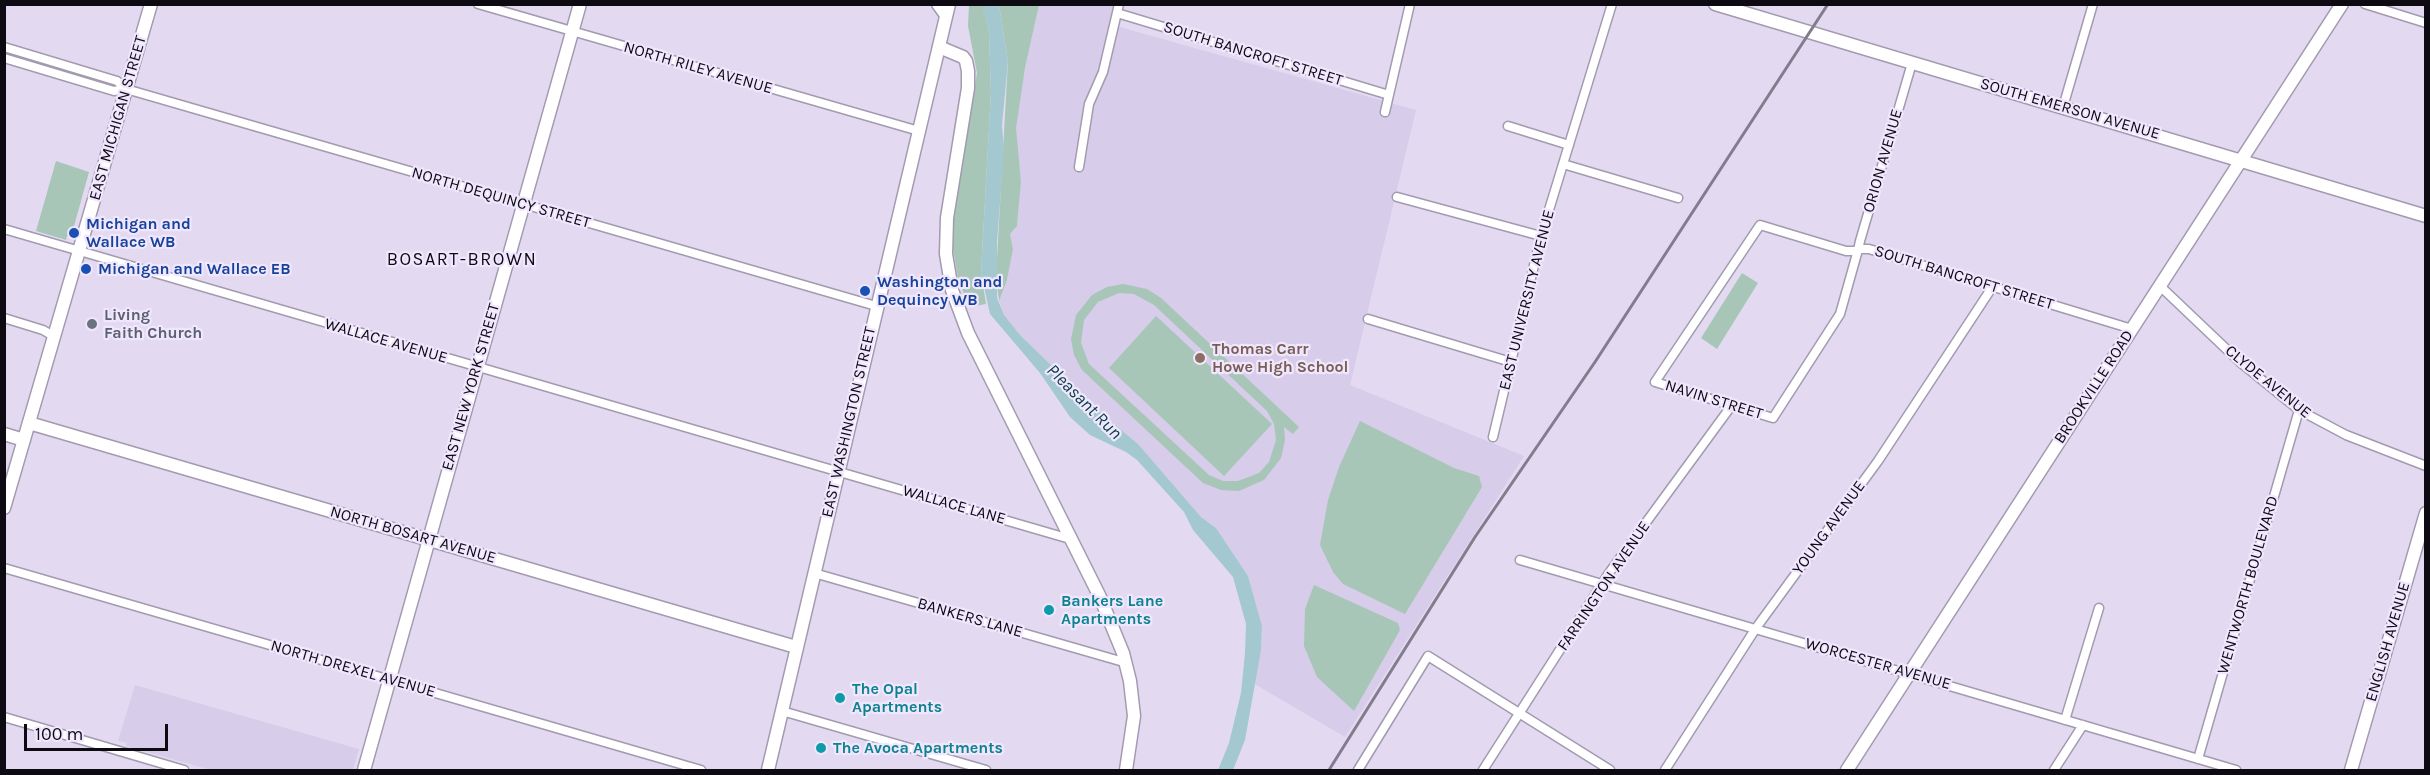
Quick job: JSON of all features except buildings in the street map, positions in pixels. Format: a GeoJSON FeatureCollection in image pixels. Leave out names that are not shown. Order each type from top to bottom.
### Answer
{"type":"FeatureCollection","features":[{"type":"Feature","properties":{"kind":"main road","name":"EAST MICHIGAN STREET"},"geometry":{"type":"LineString","coordinates":[[4,508],[151,4]]}},
{"type":"Feature","properties":{"kind":"main road","name":"EAST NEW YORK STREET"},"geometry":{"type":"LineString","coordinates":[[364,771],[580,4]]}},
{"type":"Feature","properties":{"kind":"main road"},"geometry":{"type":"LineString","coordinates":[[938,4],[948,10]]}},
{"type":"Feature","properties":{"kind":"main road","name":"SOUTH EMERSON AVENUE"},"geometry":{"type":"LineString","coordinates":[[1715,4],[2426,216]]}},
{"type":"Feature","properties":{"kind":"main road","name":"BROOKVILLE ROAD"},"geometry":{"type":"LineString","coordinates":[[1847,771],[2342,4]]}},
{"type":"Feature","properties":{"kind":"main road","name":"EAST WASHINGTON STREET"},"geometry":{"type":"LineString","coordinates":[[768,771],[876,306],[948,10]]}},
{"type":"Feature","properties":{"kind":"main road"},"geometry":{"type":"LineString","coordinates":[[939,47],[963,57],[968,71],[968,88],[946,227],[946,259],[953,295],[968,333],[1100,597],[1127,663],[1134,716],[1126,771]]}},
{"type":"Feature","properties":{"kind":"main road","name":"NORTH BOSART AVENUE"},"geometry":{"type":"LineString","coordinates":[[29,423],[796,647]]}},
{"type":"Feature","properties":{"kind":"main road"},"geometry":{"type":"LineString","coordinates":[[4,434],[24,440]]}},
{"type":"Feature","properties":{"kind":"main road","name":"ENGLISH AVENUE"},"geometry":{"type":"LineString","coordinates":[[2351,771],[2426,513]]}},
{"type":"Feature","properties":{"kind":"street","name":"NORTH RILEY AVENUE"},"geometry":{"type":"LineString","coordinates":[[478,4],[919,131]]}},
{"type":"Feature","properties":{"kind":"street"},"geometry":{"type":"LineString","coordinates":[[1385,112],[1410,4]]}},
{"type":"Feature","properties":{"kind":"street","name":"EAST UNIVERSITY AVENUE"},"geometry":{"type":"LineString","coordinates":[[1493,437],[1541,236],[1612,4]]}},
{"type":"Feature","properties":{"kind":"street"},"geometry":{"type":"LineString","coordinates":[[2063,107],[2093,4]]}},
{"type":"Feature","properties":{"kind":"street"},"geometry":{"type":"LineString","coordinates":[[2365,4],[2426,23]]}},
{"type":"Feature","properties":{"kind":"street"},"geometry":{"type":"LineString","coordinates":[[1079,167],[1089,104],[1102,72],[1118,9]]}},
{"type":"Feature","properties":{"kind":"street","name":"SOUTH BANCROFT STREET"},"geometry":{"type":"LineString","coordinates":[[1118,9],[1389,94]]}},
{"type":"Feature","properties":{"kind":"street","name":"NORTH DEQUINCY STREET"},"geometry":{"type":"LineString","coordinates":[[4,47],[117,81],[126,89],[876,306]]}},
{"type":"Feature","properties":{"kind":"street","name":"NORTH DEQUINCY STREET"},"geometry":{"type":"LineString","coordinates":[[4,58],[114,91],[126,89]]}},
{"type":"Feature","properties":{"kind":"street","name":"ORION AVENUE"},"geometry":{"type":"LineString","coordinates":[[1773,418],[1840,314],[1912,63]]}},
{"type":"Feature","properties":{"kind":"street"},"geometry":{"type":"LineString","coordinates":[[1508,126],[1569,145]]}},
{"type":"Feature","properties":{"kind":"street"},"geometry":{"type":"LineString","coordinates":[[1563,164],[1678,198]]}},
{"type":"Feature","properties":{"kind":"street"},"geometry":{"type":"LineString","coordinates":[[1397,197],[1541,236]]}},
{"type":"Feature","properties":{"kind":"street","name":"SOUTH BANCROFT STREET"},"geometry":{"type":"LineString","coordinates":[[1655,382],[1760,225],[1846,251],[1869,249],[2132,329]]}},
{"type":"Feature","properties":{"kind":"street","name":"WALLACE AVENUE"},"geometry":{"type":"LineString","coordinates":[[4,229],[837,471]]}},
{"type":"Feature","properties":{"kind":"street","name":"YOUNG AVENUE"},"geometry":{"type":"LineString","coordinates":[[1665,771],[1756,628],[1878,461],[1993,286]]}},
{"type":"Feature","properties":{"kind":"street","name":"CLYDE AVENUE"},"geometry":{"type":"LineString","coordinates":[[2160,286],[2241,363],[2299,410],[2346,435],[2426,466]]}},
{"type":"Feature","properties":{"kind":"street"},"geometry":{"type":"LineString","coordinates":[[4,318],[44,330],[55,337]]}},
{"type":"Feature","properties":{"kind":"street"},"geometry":{"type":"LineString","coordinates":[[1368,319],[1511,362]]}},
{"type":"Feature","properties":{"kind":"street","name":"NAVIN STREET"},"geometry":{"type":"LineString","coordinates":[[1655,382],[1773,418]]}},
{"type":"Feature","properties":{"kind":"street","name":"FARRINGTON AVENUE"},"geometry":{"type":"LineString","coordinates":[[1483,771],[1603,583],[1732,405]]}},
{"type":"Feature","properties":{"kind":"street","name":"WENTWORTH BOULEVARD"},"geometry":{"type":"LineString","coordinates":[[2198,759],[2299,410]]}},
{"type":"Feature","properties":{"kind":"street","name":"WALLACE LANE"},"geometry":{"type":"LineString","coordinates":[[837,471],[1071,539]]}},
{"type":"Feature","properties":{"kind":"street","name":"WORCESTER AVENUE"},"geometry":{"type":"LineString","coordinates":[[1520,560],[2236,771]]}},
{"type":"Feature","properties":{"kind":"street","name":"NORTH DREXEL AVENUE"},"geometry":{"type":"LineString","coordinates":[[4,568],[701,771]]}},
{"type":"Feature","properties":{"kind":"street","name":"BANKERS LANE"},"geometry":{"type":"LineString","coordinates":[[814,573],[1127,663]]}},
{"type":"Feature","properties":{"kind":"street"},"geometry":{"type":"LineString","coordinates":[[2065,720],[2098,608]]}},
{"type":"Feature","properties":{"kind":"street"},"geometry":{"type":"LineString","coordinates":[[1358,771],[1428,656],[1610,771]]}},
{"type":"Feature","properties":{"kind":"street"},"geometry":{"type":"LineString","coordinates":[[782,711],[986,771]]}},
{"type":"Feature","properties":{"kind":"street"},"geometry":{"type":"LineString","coordinates":[[4,717],[184,771]]}},
{"type":"Feature","properties":{"kind":"street"},"geometry":{"type":"LineString","coordinates":[[2054,771],[2083,725]]}},
{"type":"Feature","properties":{"kind":"shaded area"},"geometry":{"type":"Polygon","coordinates":[[[969,5],[982,5],[983,7],[989,32],[991,92],[981,273],[986,304],[969,307],[958,279],[953,248],[954,214],[977,73],[968,26],[969,5]]]}},
{"type":"Feature","properties":{"kind":"shaded area"},"geometry":{"type":"Polygon","coordinates":[[[999,5],[1039,5],[1025,68],[1016,128],[1021,182],[1017,226],[1010,234],[1013,249],[1007,280],[999,301],[996,277],[1008,61],[999,5]]]}},
{"type":"Feature","properties":{"kind":"shaded area","name":"Thomas Carr Howe High School"},"geometry":{"type":"Polygon","coordinates":[[[1039,5],[1113,5],[1109,24],[1416,110],[1350,385],[1524,456],[1345,737],[1253,683],[1261,650],[1262,626],[1248,576],[1216,528],[1201,517],[1138,444],[1095,409],[1020,335],[1004,315],[999,301],[1007,280],[1013,249],[1010,234],[1017,226],[1021,182],[1015,128],[1039,5]]]}},
{"type":"Feature","properties":{"kind":"shaded area"},"geometry":{"type":"Polygon","coordinates":[[[56,161],[89,172],[71,237],[67,236],[66,240],[36,231],[56,161]]]}},
{"type":"Feature","properties":{"kind":"shaded area"},"geometry":{"type":"Polygon","coordinates":[[[1742,273],[1758,283],[1717,349],[1701,338],[1742,273]]]}},
{"type":"Feature","properties":{"kind":"shaded area"},"geometry":{"type":"Polygon","coordinates":[[[1123,284],[1147,289],[1161,298],[1299,427],[1293,434],[1284,427],[1285,440],[1281,458],[1264,480],[1239,491],[1221,490],[1203,483],[1082,370],[1074,355],[1071,339],[1076,315],[1092,295],[1107,287],[1123,284]],[[1119,293],[1098,302],[1084,320],[1081,343],[1089,364],[1209,475],[1223,481],[1238,481],[1259,473],[1269,462],[1276,440],[1274,424],[1267,411],[1154,305],[1134,294],[1119,293]]]}},
{"type":"Feature","properties":{"kind":"shaded area"},"geometry":{"type":"Polygon","coordinates":[[[1156,316],[1272,424],[1224,476],[1109,368],[1156,316]]]}},
{"type":"Feature","properties":{"kind":"shaded area"},"geometry":{"type":"Polygon","coordinates":[[[1360,421],[1454,468],[1479,476],[1482,487],[1405,614],[1343,584],[1333,572],[1320,545],[1328,500],[1339,467],[1360,421]]]}},
{"type":"Feature","properties":{"kind":"shaded area"},"geometry":{"type":"Polygon","coordinates":[[[1314,585],[1398,623],[1400,630],[1354,711],[1317,677],[1304,646],[1305,609],[1314,585]]]}},
{"type":"Feature","properties":{"kind":"shaded area"},"geometry":{"type":"Polygon","coordinates":[[[135,685],[359,749],[353,770],[211,770],[126,746],[127,743],[118,741],[135,685]]]}},
{"type":"Feature","properties":{"kind":"water","name":"Pleasant Run"},"geometry":{"type":"Polygon","coordinates":[[[982,5],[999,5],[1008,61],[1002,125],[1004,151],[997,242],[997,298],[1004,315],[1020,335],[1096,409],[1138,444],[1201,517],[1216,528],[1248,576],[1262,626],[1261,650],[1245,740],[1233,770],[1218,770],[1229,743],[1241,693],[1245,653],[1246,624],[1233,577],[1193,530],[1184,512],[1137,460],[1126,452],[1090,435],[1070,417],[1040,373],[990,314],[981,273],[991,92],[989,32],[982,5]]]}},
{"type":"Feature","properties":{"kind":"railway"},"geometry":{"type":"LineString","coordinates":[[1329,770],[1475,537],[1595,362],[1828,4]]}},
{"type":"Feature","properties":{"kind":"place","name":"Michigan and Wallace WB"},"geometry":{"type":"Point","coordinates":[74,233]}},
{"type":"Feature","properties":{"kind":"place","name":"Michigan and Wallace EB"},"geometry":{"type":"Point","coordinates":[86,269]}},
{"type":"Feature","properties":{"kind":"place","name":"Washington and Dequincy WB"},"geometry":{"type":"Point","coordinates":[865,291]}},
{"type":"Feature","properties":{"kind":"place","name":"Living Faith Church"},"geometry":{"type":"Point","coordinates":[92,324]}},
{"type":"Feature","properties":{"kind":"place","name":"Thomas Carr Howe High School"},"geometry":{"type":"Point","coordinates":[1200,358]}},
{"type":"Feature","properties":{"kind":"place","name":"Bankers Lane Apartments"},"geometry":{"type":"Point","coordinates":[1049,610]}},
{"type":"Feature","properties":{"kind":"place","name":"The Opal Apartments"},"geometry":{"type":"Point","coordinates":[840,698]}},
{"type":"Feature","properties":{"kind":"place","name":"The Avoca Apartments"},"geometry":{"type":"Point","coordinates":[821,748]}},
{"type":"Feature","properties":{"kind":"district","name":"BOSART-BROWN"},"geometry":{"type":"Point","coordinates":[462,260]}}]}
